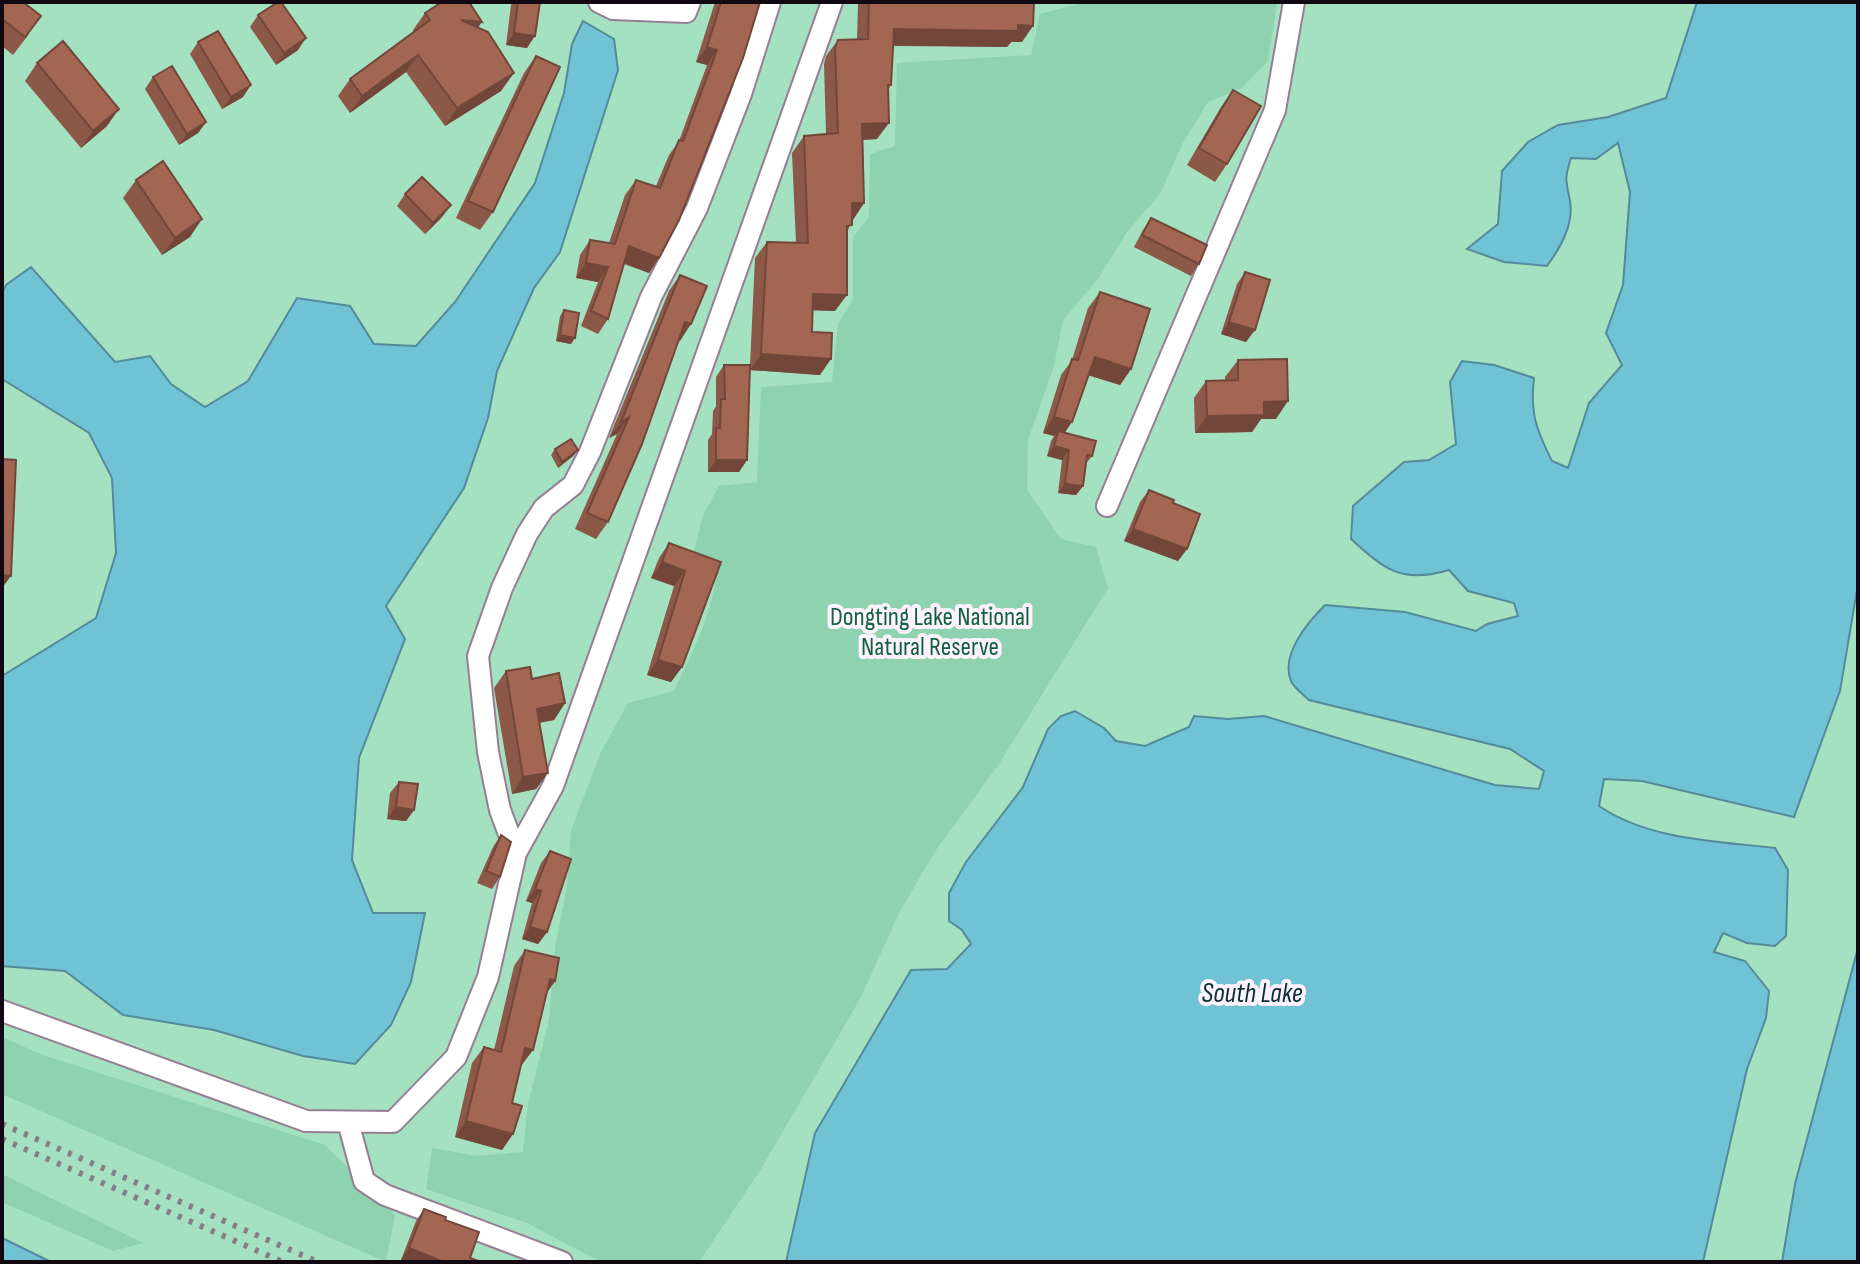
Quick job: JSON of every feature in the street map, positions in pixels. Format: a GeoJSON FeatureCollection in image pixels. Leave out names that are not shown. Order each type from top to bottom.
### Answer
{"type":"FeatureCollection","features":[{"type":"Feature","properties":{"kind":"street"},"geometry":{"type":"LineString","coordinates":[[599,2],[613,9],[686,12],[690,2]]}},
{"type":"Feature","properties":{"kind":"street"},"geometry":{"type":"LineString","coordinates":[[516,853],[500,810],[488,752],[478,656],[502,588],[527,534],[544,508],[573,485],[590,452],[651,297],[697,208],[741,94],[770,2]]}},
{"type":"Feature","properties":{"kind":"street"},"geometry":{"type":"LineString","coordinates":[[2,1011],[306,1121],[393,1122],[456,1057],[488,977],[516,853],[553,786],[832,2]]}},
{"type":"Feature","properties":{"kind":"street"},"geometry":{"type":"LineString","coordinates":[[1107,506],[1275,110],[1294,2]]}},
{"type":"Feature","properties":{"kind":"street"},"geometry":{"type":"LineString","coordinates":[[348,1122],[364,1181],[385,1195],[562,1262]]}},
{"type":"Feature","properties":{"kind":"green space","name":"Dongting Lake National Natural Reserve"},"geometry":{"type":"Polygon","coordinates":[[[2,2],[1858,2],[1858,1262],[2,1262],[2,2]]]}},
{"type":"Feature","properties":{"kind":"green space"},"geometry":{"type":"Polygon","coordinates":[[[1085,2],[1277,2],[1268,61],[1242,88],[1208,102],[1183,143],[1160,194],[1127,232],[1098,279],[1063,320],[1054,366],[1028,440],[1027,490],[1061,539],[1096,547],[1108,588],[999,764],[936,850],[900,911],[860,999],[761,1169],[699,1262],[601,1262],[527,1223],[426,1189],[432,1148],[477,1156],[523,1152],[528,1104],[549,1020],[555,947],[567,887],[571,830],[601,752],[628,703],[674,691],[696,645],[712,599],[717,565],[692,558],[703,515],[719,486],[757,482],[761,387],[832,382],[838,324],[853,298],[853,237],[869,217],[870,154],[895,146],[897,63],[1031,55],[1040,14],[1085,2]]]}},
{"type":"Feature","properties":{"kind":"green space"},"geometry":{"type":"Polygon","coordinates":[[[2,1037],[43,1055],[325,1145],[395,1215],[386,1262],[2,1094],[2,1037]]]}},
{"type":"Feature","properties":{"kind":"green space"},"geometry":{"type":"Polygon","coordinates":[[[2,1174],[143,1243],[113,1251],[2,1202],[2,1174]]]}},
{"type":"Feature","properties":{"kind":"water","name":"South Lake"},"geometry":{"type":"Polygon","coordinates":[[[1697,2],[1858,2],[1858,584],[1840,691],[1794,817],[1642,781],[1604,779],[1599,806],[1639,826],[1661,832],[1707,841],[1775,848],[1788,870],[1786,936],[1775,946],[1747,943],[1723,933],[1714,952],[1745,961],[1769,991],[1766,1018],[1747,1069],[1703,1262],[786,1262],[815,1133],[911,970],[947,969],[971,944],[962,930],[949,921],[949,893],[966,862],[1023,787],[1048,729],[1061,716],[1075,711],[1104,728],[1116,741],[1145,746],[1189,727],[1194,716],[1228,719],[1264,716],[1495,785],[1539,789],[1544,771],[1510,749],[1309,700],[1291,681],[1289,661],[1304,630],[1325,605],[1405,612],[1476,631],[1487,624],[1518,616],[1514,603],[1468,591],[1449,570],[1406,575],[1374,559],[1351,539],[1353,506],[1404,462],[1429,460],[1456,444],[1450,382],[1462,361],[1494,365],[1534,378],[1533,401],[1538,430],[1552,461],[1568,468],[1589,403],[1622,365],[1606,333],[1623,285],[1630,192],[1618,143],[1596,159],[1571,158],[1566,180],[1570,219],[1561,244],[1547,266],[1504,262],[1467,249],[1498,224],[1502,171],[1528,142],[1558,125],[1608,117],[1666,98],[1697,2]]]}},
{"type":"Feature","properties":{"kind":"water"},"geometry":{"type":"Polygon","coordinates":[[[583,21],[614,39],[618,70],[560,252],[534,288],[497,371],[488,418],[464,488],[386,606],[405,639],[359,758],[352,860],[373,913],[425,913],[411,982],[391,1025],[355,1064],[303,1056],[214,1030],[123,1015],[65,971],[2,966],[2,676],[96,618],[116,553],[112,478],[89,433],[2,379],[2,293],[6,285],[31,267],[115,362],[150,356],[171,384],[205,407],[248,381],[297,298],[350,306],[374,344],[416,346],[455,302],[535,183],[564,93],[572,44],[583,21]]]}},
{"type":"Feature","properties":{"kind":"water"},"geometry":{"type":"Polygon","coordinates":[[[1858,948],[1858,1262],[1782,1262],[1795,1184],[1858,948]]]}},
{"type":"Feature","properties":{"kind":"water"},"geometry":{"type":"Polygon","coordinates":[[[2,1238],[51,1262],[2,1262],[2,1238]]]}},
{"type":"Feature","properties":{"kind":"building"},"geometry":{"type":"Polygon","coordinates":[[[2,2],[23,2],[41,16],[25,37],[2,19],[2,2]]]}},
{"type":"Feature","properties":{"kind":"building"},"geometry":{"type":"Polygon","coordinates":[[[278,2],[306,38],[284,53],[258,15],[278,2]]]}},
{"type":"Feature","properties":{"kind":"building"},"geometry":{"type":"Polygon","coordinates":[[[442,2],[469,2],[482,22],[461,20],[488,32],[514,73],[457,108],[418,55],[362,96],[350,79],[430,20],[425,13],[442,2]]]}},
{"type":"Feature","properties":{"kind":"building"},"geometry":{"type":"Polygon","coordinates":[[[518,2],[540,2],[535,36],[514,33],[518,2]]]}},
{"type":"Feature","properties":{"kind":"building"},"geometry":{"type":"Polygon","coordinates":[[[721,2],[760,2],[743,58],[679,220],[659,258],[629,246],[608,319],[591,311],[608,267],[586,263],[590,240],[615,244],[636,180],[660,188],[679,140],[683,141],[717,50],[707,47],[721,2]]]}},
{"type":"Feature","properties":{"kind":"building"},"geometry":{"type":"Polygon","coordinates":[[[869,2],[1034,2],[1033,26],[1018,25],[1018,31],[894,29],[891,85],[888,85],[889,123],[862,124],[864,203],[852,203],[852,225],[847,226],[847,295],[813,294],[812,332],[832,333],[831,359],[761,354],[767,242],[808,243],[804,136],[838,133],[835,48],[838,40],[868,39],[869,2]]]}},
{"type":"Feature","properties":{"kind":"building"},"geometry":{"type":"Polygon","coordinates":[[[218,31],[251,85],[231,97],[198,42],[218,31]]]}},
{"type":"Feature","properties":{"kind":"building"},"geometry":{"type":"Polygon","coordinates":[[[63,41],[119,109],[93,131],[37,63],[63,41]]]}},
{"type":"Feature","properties":{"kind":"building"},"geometry":{"type":"Polygon","coordinates":[[[536,56],[560,67],[493,212],[468,201],[536,56]]]}},
{"type":"Feature","properties":{"kind":"building"},"geometry":{"type":"Polygon","coordinates":[[[172,66],[206,122],[187,134],[153,77],[172,66]]]}},
{"type":"Feature","properties":{"kind":"building"},"geometry":{"type":"Polygon","coordinates":[[[1233,90],[1261,106],[1227,164],[1199,148],[1233,90]]]}},
{"type":"Feature","properties":{"kind":"building"},"geometry":{"type":"Polygon","coordinates":[[[163,161],[202,219],[175,238],[136,180],[163,161]]]}},
{"type":"Feature","properties":{"kind":"building"},"geometry":{"type":"Polygon","coordinates":[[[422,177],[451,205],[433,223],[405,194],[422,177]]]}},
{"type":"Feature","properties":{"kind":"building"},"geometry":{"type":"Polygon","coordinates":[[[1151,218],[1207,245],[1199,264],[1142,235],[1151,218]]]}},
{"type":"Feature","properties":{"kind":"building"},"geometry":{"type":"Polygon","coordinates":[[[1245,272],[1270,280],[1255,330],[1229,322],[1245,272]]]}},
{"type":"Feature","properties":{"kind":"building"},"geometry":{"type":"Polygon","coordinates":[[[680,275],[707,286],[691,324],[685,322],[642,444],[608,522],[587,513],[629,417],[621,422],[680,275]]]}},
{"type":"Feature","properties":{"kind":"building"},"geometry":{"type":"Polygon","coordinates":[[[1100,292],[1150,309],[1131,369],[1095,357],[1072,422],[1054,417],[1072,359],[1078,360],[1100,292]]]}},
{"type":"Feature","properties":{"kind":"building"},"geometry":{"type":"Polygon","coordinates":[[[564,310],[579,313],[575,338],[560,335],[564,310]]]}},
{"type":"Feature","properties":{"kind":"building"},"geometry":{"type":"Polygon","coordinates":[[[1287,359],[1288,401],[1264,402],[1264,415],[1207,416],[1206,381],[1238,380],[1238,360],[1287,359]]]}},
{"type":"Feature","properties":{"kind":"building"},"geometry":{"type":"Polygon","coordinates":[[[724,365],[750,365],[747,460],[716,460],[716,428],[720,428],[721,399],[725,399],[724,365]]]}},
{"type":"Feature","properties":{"kind":"building"},"geometry":{"type":"Polygon","coordinates":[[[1058,431],[1096,441],[1092,456],[1087,455],[1083,486],[1065,484],[1069,450],[1054,446],[1058,431]]]}},
{"type":"Feature","properties":{"kind":"building"},"geometry":{"type":"Polygon","coordinates":[[[571,439],[578,450],[562,462],[555,449],[571,439]]]}},
{"type":"Feature","properties":{"kind":"building"},"geometry":{"type":"Polygon","coordinates":[[[2,459],[16,460],[11,576],[2,575],[2,459]]]}},
{"type":"Feature","properties":{"kind":"building"},"geometry":{"type":"Polygon","coordinates":[[[1149,490],[1200,514],[1187,549],[1133,529],[1149,490]]]}},
{"type":"Feature","properties":{"kind":"building"},"geometry":{"type":"Polygon","coordinates":[[[669,543],[721,562],[682,667],[658,660],[685,571],[662,562],[669,543]]]}},
{"type":"Feature","properties":{"kind":"building"},"geometry":{"type":"Polygon","coordinates":[[[530,667],[532,679],[559,673],[565,703],[537,709],[548,773],[523,777],[506,671],[530,667]]]}},
{"type":"Feature","properties":{"kind":"building"},"geometry":{"type":"Polygon","coordinates":[[[399,782],[418,784],[414,810],[396,807],[399,782]]]}},
{"type":"Feature","properties":{"kind":"building"},"geometry":{"type":"Polygon","coordinates":[[[501,835],[511,842],[500,877],[486,871],[501,835]]]}},
{"type":"Feature","properties":{"kind":"building"},"geometry":{"type":"Polygon","coordinates":[[[550,851],[571,859],[547,932],[530,927],[541,891],[535,889],[550,851]]]}},
{"type":"Feature","properties":{"kind":"building"},"geometry":{"type":"Polygon","coordinates":[[[525,950],[559,958],[555,981],[550,979],[533,1050],[525,1048],[512,1103],[522,1106],[513,1134],[466,1121],[484,1047],[501,1052],[525,950]]]}},
{"type":"Feature","properties":{"kind":"building"},"geometry":{"type":"Polygon","coordinates":[[[424,1209],[479,1232],[470,1258],[481,1262],[444,1262],[409,1248],[424,1209]]]}},
{"type":"Feature","properties":{"kind":"railway"},"geometry":{"type":"LineString","coordinates":[[2,1124],[318,1262]]}},
{"type":"Feature","properties":{"kind":"railway"},"geometry":{"type":"LineString","coordinates":[[2,1139],[283,1262]]}}]}
